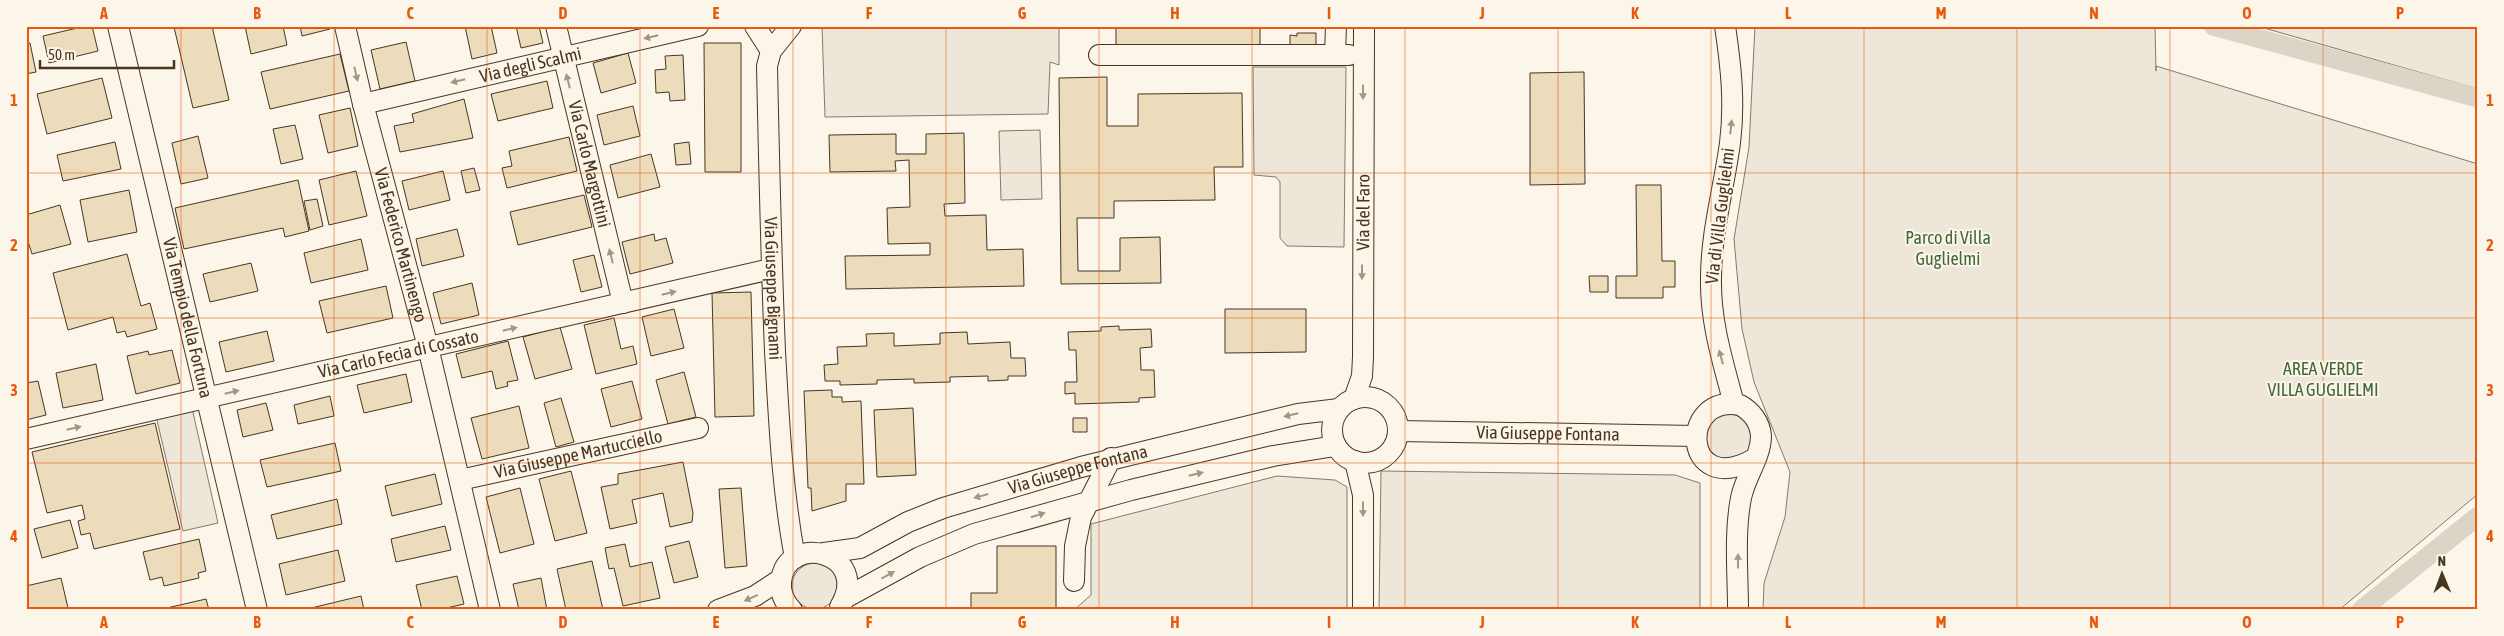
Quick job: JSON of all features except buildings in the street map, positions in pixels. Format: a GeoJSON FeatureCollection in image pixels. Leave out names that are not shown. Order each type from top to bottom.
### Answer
{"type":"FeatureCollection","features":[{"type":"Feature","properties":{"kind":"street","name":"Via Tempio della Fortuna"},"geometry":{"type":"LineString","coordinates":[[118,26],[258,610]]}},
{"type":"Feature","properties":{"kind":"street","name":"Via Federico Martinengo"},"geometry":{"type":"LineString","coordinates":[[345,26],[363,104],[428,347],[490,610]]}},
{"type":"Feature","properties":{"kind":"street","name":"Via Carlo Margottini"},"geometry":{"type":"LineString","coordinates":[[556,26],[623,303]]}},
{"type":"Feature","properties":{"kind":"street","name":"Via degli Scalmi"},"geometry":{"type":"LineString","coordinates":[[363,104],[562,56],[698,26]]}},
{"type":"Feature","properties":{"kind":"street"},"geometry":{"type":"LineString","coordinates":[[755,26],[771,51]]}},
{"type":"Feature","properties":{"kind":"street","name":"Via Giuseppe Bignami"},"geometry":{"type":"LineString","coordinates":[[791,26],[771,51],[767,66],[771,269],[781,470],[794,558]]}},
{"type":"Feature","properties":{"kind":"street"},"geometry":{"type":"LineString","coordinates":[[1335,56],[1336,26]]}},
{"type":"Feature","properties":{"kind":"street","name":"Via del Faro"},"geometry":{"type":"LineString","coordinates":[[1346,404],[1362,376],[1363,357],[1364,26]]}},
{"type":"Feature","properties":{"kind":"street","name":"Via di Villa Guglielmi"},"geometry":{"type":"LineString","coordinates":[[1725,26],[1731,64],[1733,108],[1730,144],[1716,224],[1711,289],[1716,336],[1734,404]]}},
{"type":"Feature","properties":{"kind":"street"},"geometry":{"type":"LineString","coordinates":[[1099,55],[1363,56]]}},
{"type":"Feature","properties":{"kind":"street","name":"Via Carlo Fecia di Cossato"},"geometry":{"type":"LineString","coordinates":[[26,439],[771,269]]}},
{"type":"Feature","properties":{"kind":"street"},"geometry":{"type":"LineString","coordinates":[[1375,398],[1386,402],[1396,414],[1399,431],[1393,448],[1384,457],[1373,461],[1355,461],[1343,455],[1335,446],[1332,423],[1346,404],[1375,398]]}},
{"type":"Feature","properties":{"kind":"street","name":"Via Giuseppe Fontana"},"geometry":{"type":"LineString","coordinates":[[794,558],[814,552],[854,550],[903,525],[944,508],[1111,458],[1346,404]]}},
{"type":"Feature","properties":{"kind":"street"},"geometry":{"type":"LineString","coordinates":[[1738,610],[1740,506],[1745,481],[1754,459],[1761,436],[1757,421],[1745,408],[1734,404],[1720,406],[1708,413],[1698,425],[1696,436],[1702,456],[1717,468],[1734,469],[1754,459]]}},
{"type":"Feature","properties":{"kind":"street","name":"Via Giuseppe Martucciello"},"geometry":{"type":"LineString","coordinates":[[460,480],[698,428]]}},
{"type":"Feature","properties":{"kind":"street","name":"Via Giuseppe Fontana"},"geometry":{"type":"LineString","coordinates":[[1399,431],[1696,436]]}},
{"type":"Feature","properties":{"kind":"street","name":"Via Giuseppe Fontana"},"geometry":{"type":"LineString","coordinates":[[841,604],[920,557],[947,544],[1088,501],[1273,456],[1335,446]]}},
{"type":"Feature","properties":{"kind":"street"},"geometry":{"type":"LineString","coordinates":[[1074,581],[1077,535],[1081,517],[1111,458]]}},
{"type":"Feature","properties":{"kind":"street"},"geometry":{"type":"LineString","coordinates":[[1355,461],[1363,495],[1363,610]]}},
{"type":"Feature","properties":{"kind":"street"},"geometry":{"type":"LineString","coordinates":[[824,553],[834,558],[842,566],[847,576],[848,588],[841,604]]}},
{"type":"Feature","properties":{"kind":"street"},"geometry":{"type":"LineString","coordinates":[[718,610],[756,596],[781,579],[788,564],[794,558]]}},
{"type":"Feature","properties":{"kind":"street"},"geometry":{"type":"LineString","coordinates":[[781,579],[784,600],[792,610]]}},
{"type":"Feature","properties":{"kind":"green space"},"geometry":{"type":"Polygon","coordinates":[[[822,26],[1059,26],[1059,65],[1050,62],[1048,114],[825,117],[822,26]]]}},
{"type":"Feature","properties":{"kind":"green space"},"geometry":{"type":"Polygon","coordinates":[[[1755,26],[2155,26],[2156,71],[2156,66],[2478,164],[2478,494],[2339,610],[1763,610],[1764,583],[1785,517],[1790,472],[1754,382],[1742,329],[1734,239],[1749,147],[1755,26]]]}},
{"type":"Feature","properties":{"kind":"green space"},"geometry":{"type":"Polygon","coordinates":[[[2257,26],[2478,26],[2478,89],[2257,26]]]}},
{"type":"Feature","properties":{"kind":"green space"},"geometry":{"type":"Polygon","coordinates":[[[1040,130],[1042,199],[1001,200],[999,131],[1040,130]]]}},
{"type":"Feature","properties":{"kind":"green space"},"geometry":{"type":"Polygon","coordinates":[[[1725,413],[1742,418],[1753,430],[1748,455],[1723,463],[1707,451],[1706,432],[1709,424],[1725,413]]]}},
{"type":"Feature","properties":{"kind":"green space"},"geometry":{"type":"Polygon","coordinates":[[[1381,471],[1675,475],[1700,483],[1700,610],[1379,610],[1381,471]]]}},
{"type":"Feature","properties":{"kind":"green space"},"geometry":{"type":"Polygon","coordinates":[[[1277,476],[1335,480],[1347,487],[1347,610],[1074,610],[1091,595],[1091,524],[1277,476]]]}},
{"type":"Feature","properties":{"kind":"green space"},"geometry":{"type":"Polygon","coordinates":[[[815,563],[828,567],[834,573],[838,586],[834,599],[828,605],[815,609],[802,605],[796,599],[792,586],[796,573],[802,567],[815,563]]]}},
{"type":"Feature","properties":{"kind":"shaded area"},"geometry":{"type":"Polygon","coordinates":[[[1253,67],[1346,67],[1344,247],[1287,246],[1280,238],[1280,182],[1276,177],[1254,175],[1253,67]]]}},
{"type":"Feature","properties":{"kind":"shaded area"},"geometry":{"type":"Polygon","coordinates":[[[192,408],[218,523],[183,531],[156,416],[192,408]]]}},
{"type":"Feature","properties":{"kind":"waterway"},"geometry":{"type":"LineString","coordinates":[[2213,26],[2478,98]]}},
{"type":"Feature","properties":{"kind":"waterway"},"geometry":{"type":"LineString","coordinates":[[2361,610],[2478,516]]}},
{"type":"Feature","properties":{"kind":"park label","name":"Parco di Villa Guglielmi"},"geometry":{"type":"Point","coordinates":[1948,248]}},
{"type":"Feature","properties":{"kind":"park label","name":"AREA VERDE VILLA GUGLIELMI"},"geometry":{"type":"Point","coordinates":[2323,379]}}]}
